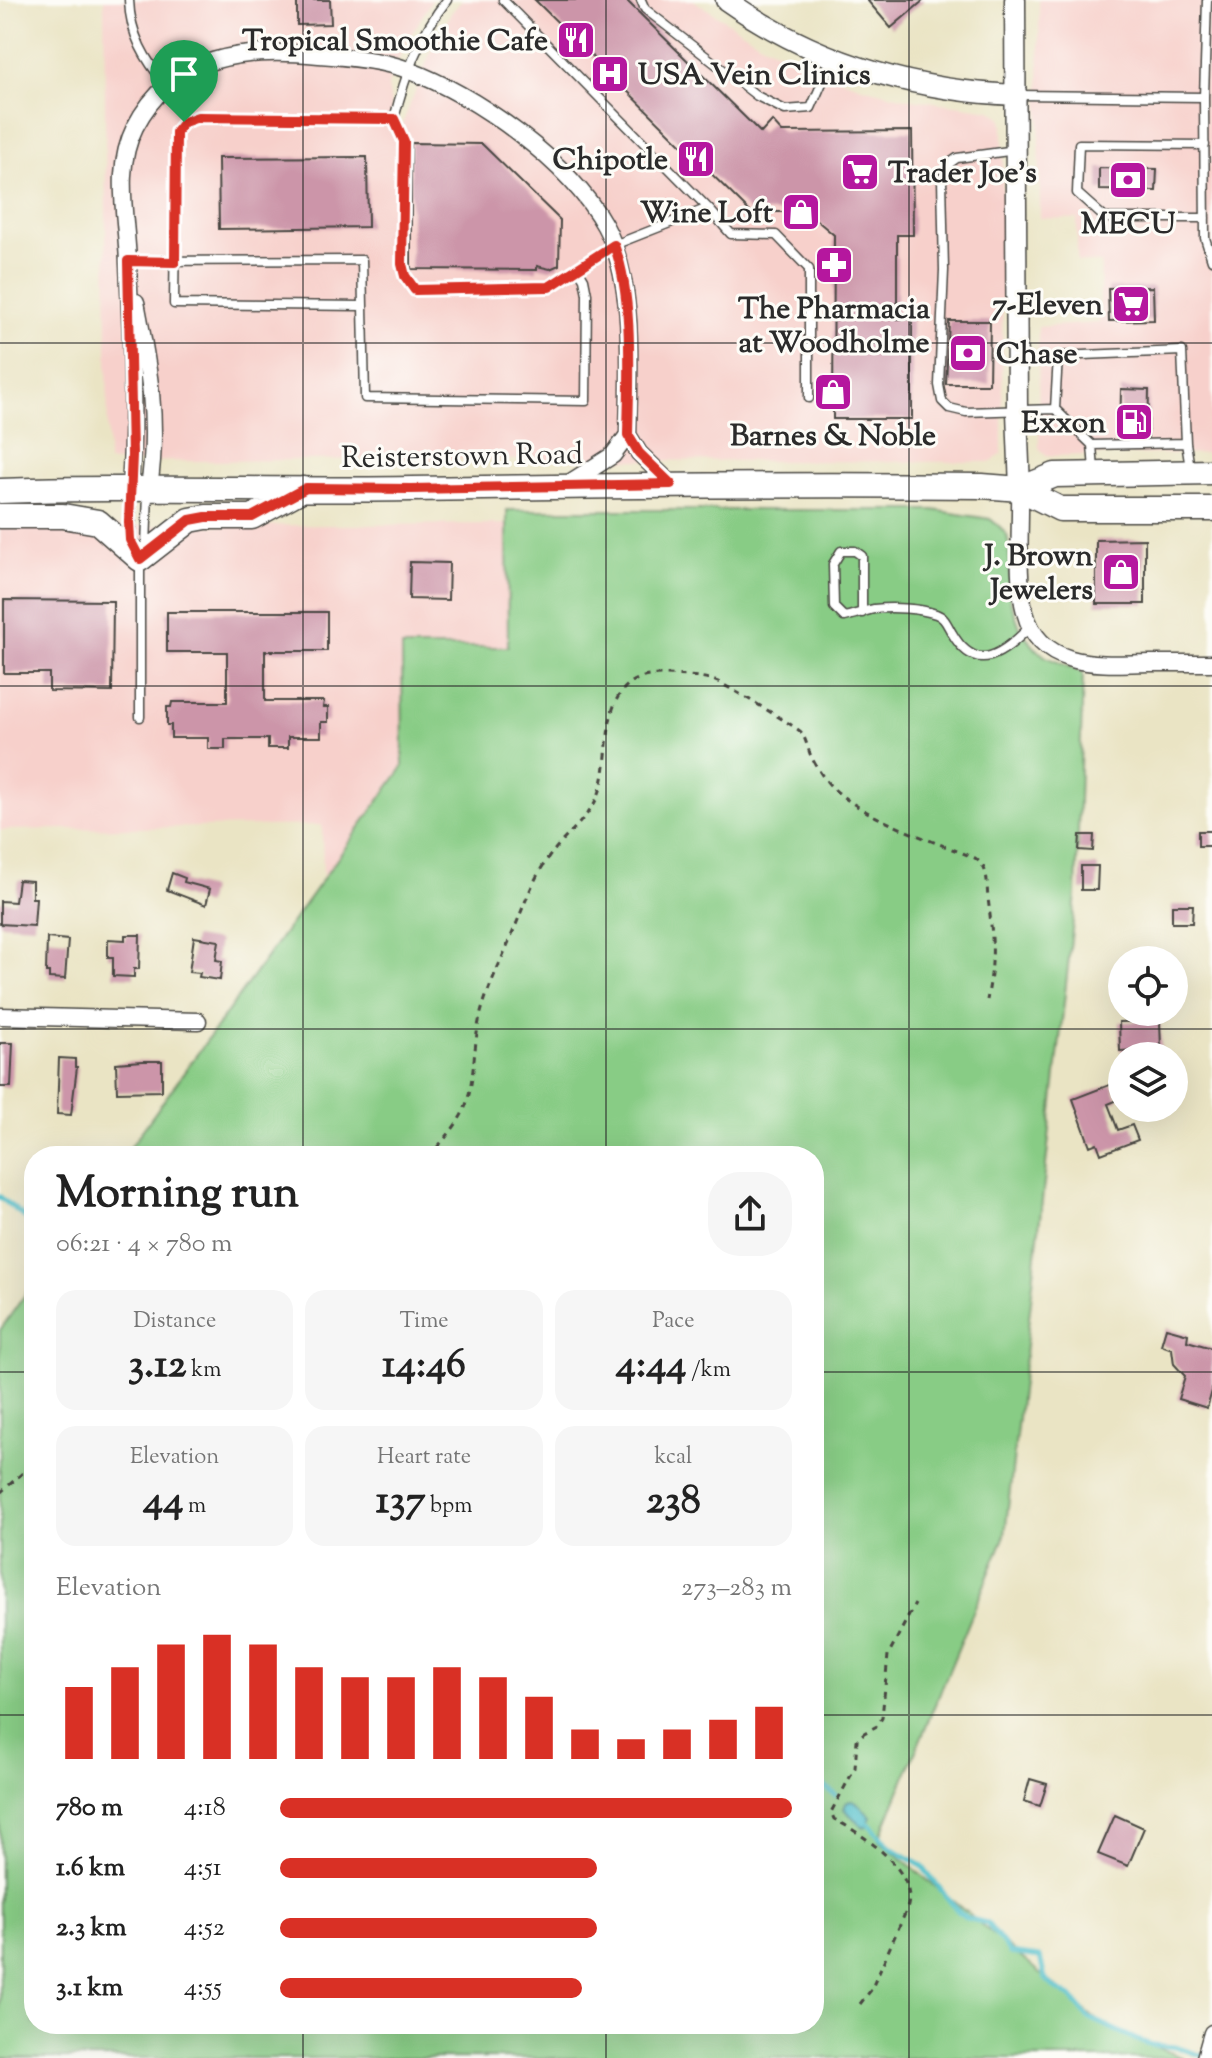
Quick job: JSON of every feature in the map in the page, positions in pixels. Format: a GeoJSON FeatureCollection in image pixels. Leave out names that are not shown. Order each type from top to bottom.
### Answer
{"type":"FeatureCollection","features":[{"type":"Feature","properties":{"kind":"main road","name":"Reisterstown Road"},"geometry":{"type":"LineString","coordinates":[[1020,489],[1055,475],[1201,472]]}},
{"type":"Feature","properties":{"kind":"main road","name":"Reisterstown Road"},"geometry":{"type":"LineString","coordinates":[[0,491],[671,484],[982,486],[1020,489],[1060,509],[1212,509]]}},
{"type":"Feature","properties":{"kind":"main road"},"geometry":{"type":"LineString","coordinates":[[0,516],[63,516],[98,522],[140,559],[190,520],[252,517],[306,488]]}},
{"type":"Feature","properties":{"kind":"street"},"geometry":{"type":"LineString","coordinates":[[726,0],[768,28],[832,59],[949,90],[1017,95]]}},
{"type":"Feature","properties":{"kind":"street"},"geometry":{"type":"LineString","coordinates":[[1015,0],[1017,412],[1022,598],[1030,627],[1058,655],[1089,664],[1212,663]]}},
{"type":"Feature","properties":{"kind":"street"},"geometry":{"type":"LineString","coordinates":[[139,488],[132,415],[128,261],[122,176],[124,158],[140,120],[155,97],[192,69],[239,53],[292,52],[339,56],[407,70],[463,97],[523,137],[592,206],[614,245],[624,276],[628,435],[639,453],[671,484]]}},
{"type":"Feature","properties":{"kind":"street"},"geometry":{"type":"LineString","coordinates":[[566,485],[613,455],[628,435]]}},
{"type":"Feature","properties":{"kind":"street"},"geometry":{"type":"LineString","coordinates":[[0,1016],[198,1021]]}},
{"type":"Feature","properties":{"kind":"lane"},"geometry":{"type":"LineString","coordinates":[[129,0],[133,32],[167,86]]}},
{"type":"Feature","properties":{"kind":"lane"},"geometry":{"type":"LineString","coordinates":[[447,0],[407,70],[394,119],[404,141],[402,264],[405,276],[415,290],[540,289],[557,284],[614,245],[708,208]]}},
{"type":"Feature","properties":{"kind":"lane"},"geometry":{"type":"LineString","coordinates":[[503,0],[731,234],[776,235],[809,269],[809,398]]}},
{"type":"Feature","properties":{"kind":"lane"},"geometry":{"type":"LineString","coordinates":[[641,0],[645,9],[757,96],[785,110],[811,108],[832,59]]}},
{"type":"Feature","properties":{"kind":"lane"},"geometry":{"type":"LineString","coordinates":[[1207,0],[1205,238],[1212,260]]}},
{"type":"Feature","properties":{"kind":"lane"},"geometry":{"type":"LineString","coordinates":[[1017,95],[1204,97]]}},
{"type":"Feature","properties":{"kind":"lane"},"geometry":{"type":"LineString","coordinates":[[363,306],[174,304],[175,140],[178,127],[198,117],[394,119]]}},
{"type":"Feature","properties":{"kind":"lane"},"geometry":{"type":"LineString","coordinates":[[1205,145],[1079,144],[1077,193],[1105,218],[1205,218]]}},
{"type":"Feature","properties":{"kind":"lane"},"geometry":{"type":"LineString","coordinates":[[1017,150],[957,158],[946,169],[942,179],[943,294],[939,385],[942,401],[956,411],[1055,409],[1092,445],[1094,475]]}},
{"type":"Feature","properties":{"kind":"lane"},"geometry":{"type":"LineString","coordinates":[[128,261],[362,260],[365,398],[586,401],[587,294],[578,269]]}},
{"type":"Feature","properties":{"kind":"lane"},"geometry":{"type":"LineString","coordinates":[[1055,409],[1058,356],[1182,351],[1186,443],[1201,472]]}},
{"type":"Feature","properties":{"kind":"lane"},"geometry":{"type":"LineString","coordinates":[[1092,445],[1186,443]]}},
{"type":"Feature","properties":{"kind":"lane"},"geometry":{"type":"LineString","coordinates":[[139,488],[130,540],[140,559]]}},
{"type":"Feature","properties":{"kind":"lane"},"geometry":{"type":"LineString","coordinates":[[139,488],[148,543],[140,559],[140,717]]}},
{"type":"Feature","properties":{"kind":"lane"},"geometry":{"type":"LineString","coordinates":[[862,613],[862,556],[845,550],[833,564],[834,607],[844,617],[862,613],[873,609],[938,614],[945,620],[958,644],[978,657],[998,654],[1030,627]]}},
{"type":"Feature","properties":{"kind":"path"},"geometry":{"type":"LineString","coordinates":[[437,1146],[455,1125],[466,1103],[482,1008],[532,888],[546,860],[588,813],[597,797],[603,781],[607,730],[612,713],[620,695],[632,681],[644,674],[697,677],[730,689],[801,731],[813,761],[832,788],[846,799],[872,815],[983,864],[988,876],[987,893],[994,945],[987,1000]]}},
{"type":"Feature","properties":{"kind":"path"},"geometry":{"type":"LineString","coordinates":[[0,1493],[24,1472]]}},
{"type":"Feature","properties":{"kind":"path"},"geometry":{"type":"LineString","coordinates":[[860,2004],[871,1990],[911,1898],[901,1872],[887,1857],[834,1819],[831,1812],[855,1768],[857,1740],[877,1726],[882,1718],[888,1655],[915,1604]]}},
{"type":"Feature","properties":{"kind":"shaded area"},"geometry":{"type":"Polygon","coordinates":[[[104,0],[432,0],[403,48],[388,85],[396,140],[431,51],[451,13],[462,0],[693,0],[759,42],[801,63],[862,87],[905,98],[991,110],[1001,117],[1003,124],[1002,453],[992,462],[391,459],[108,462],[104,0]]]}},
{"type":"Feature","properties":{"kind":"shaded area"},"geometry":{"type":"Polygon","coordinates":[[[1039,0],[1212,0],[1212,453],[1046,456],[1039,448],[1038,327],[1099,323],[1101,263],[1077,262],[1077,219],[1040,218],[1039,0]]]}},
{"type":"Feature","properties":{"kind":"shaded area"},"geometry":{"type":"Polygon","coordinates":[[[507,524],[508,647],[402,647],[403,767],[323,879],[322,825],[0,830],[0,527],[507,524]]]}},
{"type":"Feature","properties":{"kind":"green space"},"geometry":{"type":"Polygon","coordinates":[[[507,510],[933,510],[990,519],[1000,527],[1007,535],[1010,600],[1021,630],[1046,657],[1083,673],[1076,894],[1005,1535],[879,1840],[1105,2027],[1184,2058],[0,2058],[0,1330],[24,1296],[24,2034],[824,2034],[824,1146],[131,1146],[403,767],[402,647],[508,647],[507,510]]]}},
{"type":"Feature","properties":{"kind":"water"},"geometry":{"type":"Polygon","coordinates":[[[850,1801],[856,1802],[871,1817],[867,1826],[863,1827],[844,1809],[850,1801]]]}},
{"type":"Feature","properties":{"kind":"building"},"geometry":{"type":"Polygon","coordinates":[[[297,0],[330,0],[331,24],[297,25],[297,0]]]}},
{"type":"Feature","properties":{"kind":"building"},"geometry":{"type":"Polygon","coordinates":[[[535,0],[626,0],[761,133],[772,121],[782,132],[912,131],[913,235],[897,235],[897,319],[912,319],[912,419],[833,419],[834,235],[807,212],[750,212],[535,0]]]}},
{"type":"Feature","properties":{"kind":"building"},"geometry":{"type":"Polygon","coordinates":[[[867,0],[924,0],[891,28],[867,0]]]}},
{"type":"Feature","properties":{"kind":"building"},"geometry":{"type":"Polygon","coordinates":[[[411,143],[482,144],[560,220],[559,265],[550,269],[537,266],[537,270],[411,269],[411,143]]]}},
{"type":"Feature","properties":{"kind":"building"},"geometry":{"type":"Polygon","coordinates":[[[367,157],[368,227],[219,229],[218,158],[367,157]]]}},
{"type":"Feature","properties":{"kind":"building","name":"MECU"},"geometry":{"type":"Polygon","coordinates":[[[1099,168],[1157,169],[1156,191],[1099,190],[1099,168]]]}},
{"type":"Feature","properties":{"kind":"building","name":"7-Eleven"},"geometry":{"type":"Polygon","coordinates":[[[1153,287],[1154,320],[1109,321],[1108,288],[1153,287]]]}},
{"type":"Feature","properties":{"kind":"building","name":"Chase"},"geometry":{"type":"Polygon","coordinates":[[[949,321],[990,321],[989,384],[946,384],[949,321]]]}},
{"type":"Feature","properties":{"kind":"building","name":"Exxon"},"geometry":{"type":"Polygon","coordinates":[[[1121,389],[1149,390],[1148,437],[1120,437],[1121,389]]]}},
{"type":"Feature","properties":{"kind":"building","name":"J. Brown Jewelers"},"geometry":{"type":"Polygon","coordinates":[[[1145,539],[1145,604],[1096,604],[1096,540],[1145,539]]]}},
{"type":"Feature","properties":{"kind":"building"},"geometry":{"type":"Polygon","coordinates":[[[410,562],[449,563],[448,600],[409,599],[410,562]]]}},
{"type":"Feature","properties":{"kind":"building"},"geometry":{"type":"Polygon","coordinates":[[[4,600],[113,601],[112,692],[49,691],[49,673],[4,673],[4,600]]]}},
{"type":"Feature","properties":{"kind":"building"},"geometry":{"type":"Polygon","coordinates":[[[167,612],[327,612],[327,651],[265,651],[265,701],[324,701],[323,707],[328,707],[328,722],[321,722],[321,737],[288,737],[288,748],[268,748],[268,739],[225,739],[225,749],[208,749],[208,738],[171,738],[167,707],[171,707],[172,702],[227,702],[227,652],[167,652],[167,612]]]}},
{"type":"Feature","properties":{"kind":"building"},"geometry":{"type":"Polygon","coordinates":[[[1198,831],[1212,831],[1212,846],[1198,846],[1198,831]]]}},
{"type":"Feature","properties":{"kind":"building"},"geometry":{"type":"Polygon","coordinates":[[[1080,835],[1094,835],[1093,851],[1079,850],[1080,835]]]}},
{"type":"Feature","properties":{"kind":"building"},"geometry":{"type":"Polygon","coordinates":[[[1081,866],[1098,866],[1097,890],[1081,890],[1081,866]]]}},
{"type":"Feature","properties":{"kind":"building"},"geometry":{"type":"Polygon","coordinates":[[[172,873],[185,878],[184,882],[210,889],[206,905],[167,890],[172,873]]]}},
{"type":"Feature","properties":{"kind":"building"},"geometry":{"type":"Polygon","coordinates":[[[18,880],[32,881],[32,898],[36,898],[34,926],[0,924],[0,901],[15,902],[18,880]]]}},
{"type":"Feature","properties":{"kind":"building"},"geometry":{"type":"Polygon","coordinates":[[[1172,905],[1193,905],[1192,923],[1172,923],[1172,905]]]}},
{"type":"Feature","properties":{"kind":"building"},"geometry":{"type":"Polygon","coordinates":[[[125,935],[140,935],[139,969],[134,969],[134,977],[113,976],[113,957],[108,957],[108,939],[125,940],[125,935]]]}},
{"type":"Feature","properties":{"kind":"building"},"geometry":{"type":"Polygon","coordinates":[[[194,937],[219,941],[216,960],[222,961],[220,980],[189,972],[194,937]]]}},
{"type":"Feature","properties":{"kind":"building"},"geometry":{"type":"Polygon","coordinates":[[[47,938],[68,940],[65,979],[49,978],[49,972],[46,972],[47,938]]]}},
{"type":"Feature","properties":{"kind":"building"},"geometry":{"type":"Polygon","coordinates":[[[1119,1026],[1160,1026],[1161,1042],[1120,1042],[1119,1026]]]}},
{"type":"Feature","properties":{"kind":"building"},"geometry":{"type":"Polygon","coordinates":[[[0,1043],[13,1043],[11,1087],[0,1087],[0,1043]]]}},
{"type":"Feature","properties":{"kind":"building"},"geometry":{"type":"Polygon","coordinates":[[[59,1058],[75,1059],[77,1067],[71,1115],[57,1114],[59,1058]]]}},
{"type":"Feature","properties":{"kind":"building"},"geometry":{"type":"Polygon","coordinates":[[[162,1061],[162,1091],[117,1092],[116,1063],[162,1061]]]}},
{"type":"Feature","properties":{"kind":"building"},"geometry":{"type":"Polygon","coordinates":[[[1108,1086],[1108,1122],[1115,1122],[1118,1130],[1132,1125],[1138,1140],[1101,1154],[1097,1143],[1090,1146],[1073,1099],[1108,1086]]]}},
{"type":"Feature","properties":{"kind":"building"},"geometry":{"type":"Polygon","coordinates":[[[1166,1328],[1188,1334],[1187,1341],[1212,1348],[1212,1391],[1207,1408],[1178,1399],[1185,1376],[1174,1364],[1172,1349],[1161,1345],[1166,1328]]]}},
{"type":"Feature","properties":{"kind":"building"},"geometry":{"type":"Polygon","coordinates":[[[1030,1779],[1047,1784],[1040,1806],[1024,1801],[1030,1779]]]}},
{"type":"Feature","properties":{"kind":"building"},"geometry":{"type":"Polygon","coordinates":[[[1115,1815],[1144,1828],[1128,1866],[1098,1854],[1115,1815]]]}},
{"type":"Feature","properties":{"kind":"waterway"},"geometry":{"type":"LineString","coordinates":[[0,1197],[24,1217]]}},
{"type":"Feature","properties":{"kind":"waterway"},"geometry":{"type":"LineString","coordinates":[[824,1786],[835,1795]]}},
{"type":"Feature","properties":{"kind":"waterway"},"geometry":{"type":"LineString","coordinates":[[869,1824],[890,1847],[922,1866],[966,1918],[987,1923],[1010,1953],[1040,1957],[1045,1978],[1071,1997],[1089,2018],[1137,2040],[1203,2056]]}},
{"type":"Feature","properties":{"kind":"place","name":"Tropical Smoothie Cafe"},"geometry":{"type":"Point","coordinates":[576,40]}},
{"type":"Feature","properties":{"kind":"place","name":"USA Vein Clinics"},"geometry":{"type":"Point","coordinates":[610,74]}},
{"type":"Feature","properties":{"kind":"place","name":"Chipotle"},"geometry":{"type":"Point","coordinates":[696,159]}},
{"type":"Feature","properties":{"kind":"place","name":"Trader Joe's"},"geometry":{"type":"Point","coordinates":[860,172]}},
{"type":"Feature","properties":{"kind":"place","name":"MECU"},"geometry":{"type":"Point","coordinates":[1128,180]}},
{"type":"Feature","properties":{"kind":"place","name":"Wine Loft"},"geometry":{"type":"Point","coordinates":[801,212]}},
{"type":"Feature","properties":{"kind":"place","name":"The Pharmacia at Woodholme"},"geometry":{"type":"Point","coordinates":[834,265]}},
{"type":"Feature","properties":{"kind":"place","name":"7-Eleven"},"geometry":{"type":"Point","coordinates":[1131,304]}},
{"type":"Feature","properties":{"kind":"place","name":"Chase"},"geometry":{"type":"Point","coordinates":[968,353]}},
{"type":"Feature","properties":{"kind":"place","name":"Barnes & Noble"},"geometry":{"type":"Point","coordinates":[833,392]}},
{"type":"Feature","properties":{"kind":"place","name":"Exxon"},"geometry":{"type":"Point","coordinates":[1134,422]}},
{"type":"Feature","properties":{"kind":"place","name":"J. Brown Jewelers"},"geometry":{"type":"Point","coordinates":[1121,572]}},
{"type":"Feature","properties":{"kind":"route"},"geometry":{"type":"LineString","coordinates":[[198,117],[394,119],[404,141],[402,264],[405,276],[415,290],[549,287],[614,245],[624,276],[627,301],[628,435],[639,453],[671,484],[306,488],[252,517],[190,520],[140,559],[130,540],[129,522],[132,389],[128,261],[175,262],[175,140],[178,127],[184,122],[198,117]]}}]}
